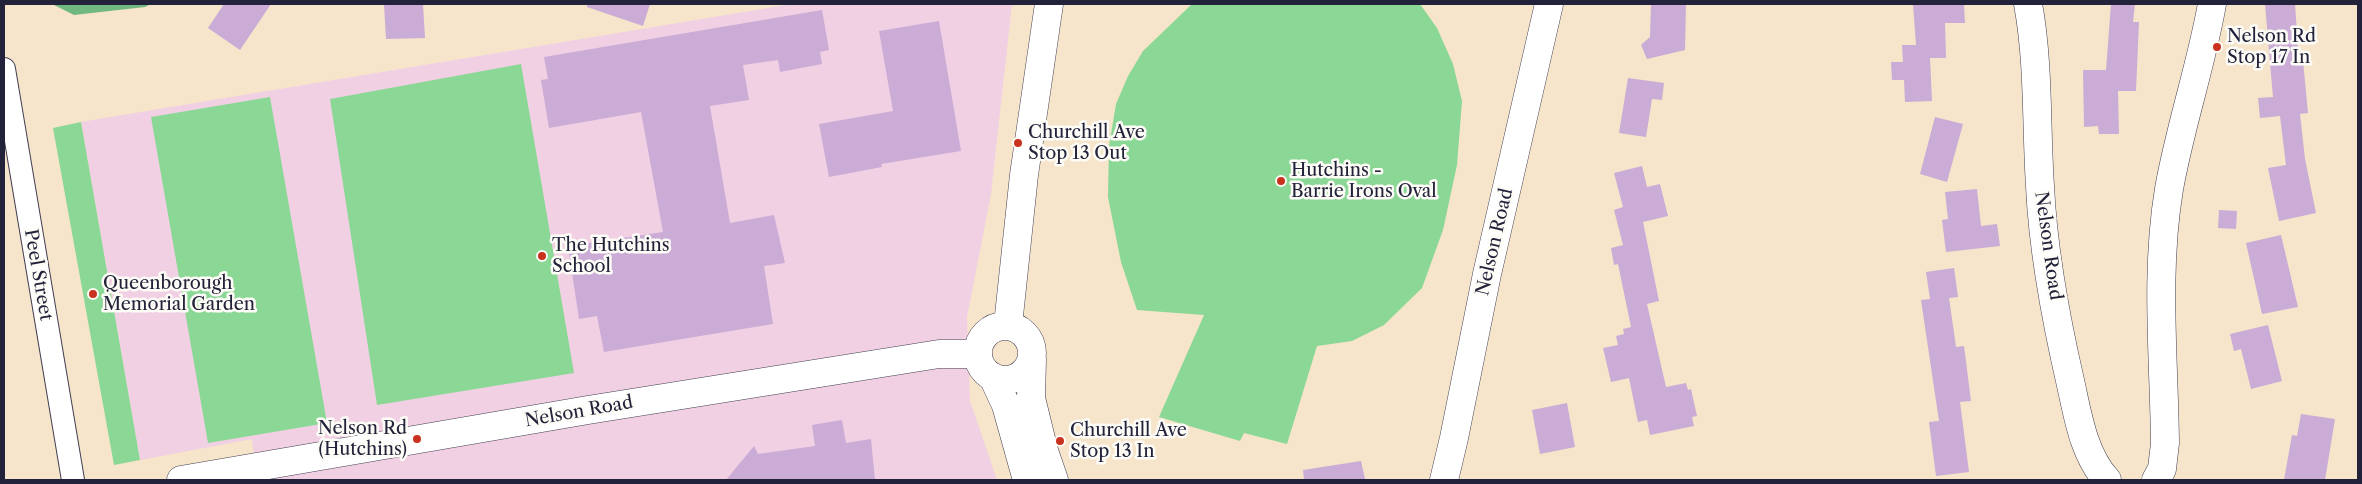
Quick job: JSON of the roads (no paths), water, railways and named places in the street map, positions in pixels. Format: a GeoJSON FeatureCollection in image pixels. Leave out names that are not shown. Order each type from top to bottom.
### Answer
{"type":"FeatureCollection","features":[{"type":"Feature","properties":{"kind":"street"},"geometry":{"type":"LineString","coordinates":[[1008,325],[1024,175],[1049,4]]}},
{"type":"Feature","properties":{"kind":"street","name":"Nelson Road"},"geometry":{"type":"LineString","coordinates":[[1444,480],[1487,274],[1549,4]]}},
{"type":"Feature","properties":{"kind":"street","name":"Nelson Road"},"geometry":{"type":"LineString","coordinates":[[2028,4],[2034,55],[2044,236],[2066,362],[2080,426],[2091,455],[2107,480]]}},
{"type":"Feature","properties":{"kind":"street"},"geometry":{"type":"LineString","coordinates":[[2156,480],[2162,469],[2165,443],[2160,271],[2169,189],[2212,4]]}},
{"type":"Feature","properties":{"kind":"street","name":"Peel Street"},"geometry":{"type":"LineString","coordinates":[[4,69],[73,480]]}},
{"type":"Feature","properties":{"kind":"street"},"geometry":{"type":"LineString","coordinates":[[1027,480],[1006,405],[993,377],[980,364],[978,346],[987,332],[994,327],[1008,325],[1019,328],[1026,334],[1032,350],[1031,398],[1044,450],[1054,480]]}},
{"type":"Feature","properties":{"kind":"street","name":"Nelson Road"},"geometry":{"type":"LineString","coordinates":[[180,480],[588,410],[929,355],[978,354]]}},
{"type":"Feature","properties":{"kind":"street"},"geometry":{"type":"LineString","coordinates":[[993,377],[1000,380],[1017,378],[1024,373],[1032,358]]}},
{"type":"Feature","properties":{"kind":"place","name":"Nelson Rd Stop 17 In"},"geometry":{"type":"Point","coordinates":[2217,47]}},
{"type":"Feature","properties":{"kind":"place","name":"Churchill Ave Stop 13 Out"},"geometry":{"type":"Point","coordinates":[1018,143]}},
{"type":"Feature","properties":{"kind":"place","name":"Hutchins - Barrie Irons Oval"},"geometry":{"type":"Point","coordinates":[1281,181]}},
{"type":"Feature","properties":{"kind":"place","name":"The Hutchins School"},"geometry":{"type":"Point","coordinates":[542,256]}},
{"type":"Feature","properties":{"kind":"place","name":"Queenborough Memorial Garden"},"geometry":{"type":"Point","coordinates":[93,294]}},
{"type":"Feature","properties":{"kind":"place","name":"Nelson Rd (Hutchins)"},"geometry":{"type":"Point","coordinates":[417,439]}},
{"type":"Feature","properties":{"kind":"place","name":"Churchill Ave Stop 13 In"},"geometry":{"type":"Point","coordinates":[1060,441]}}]}
